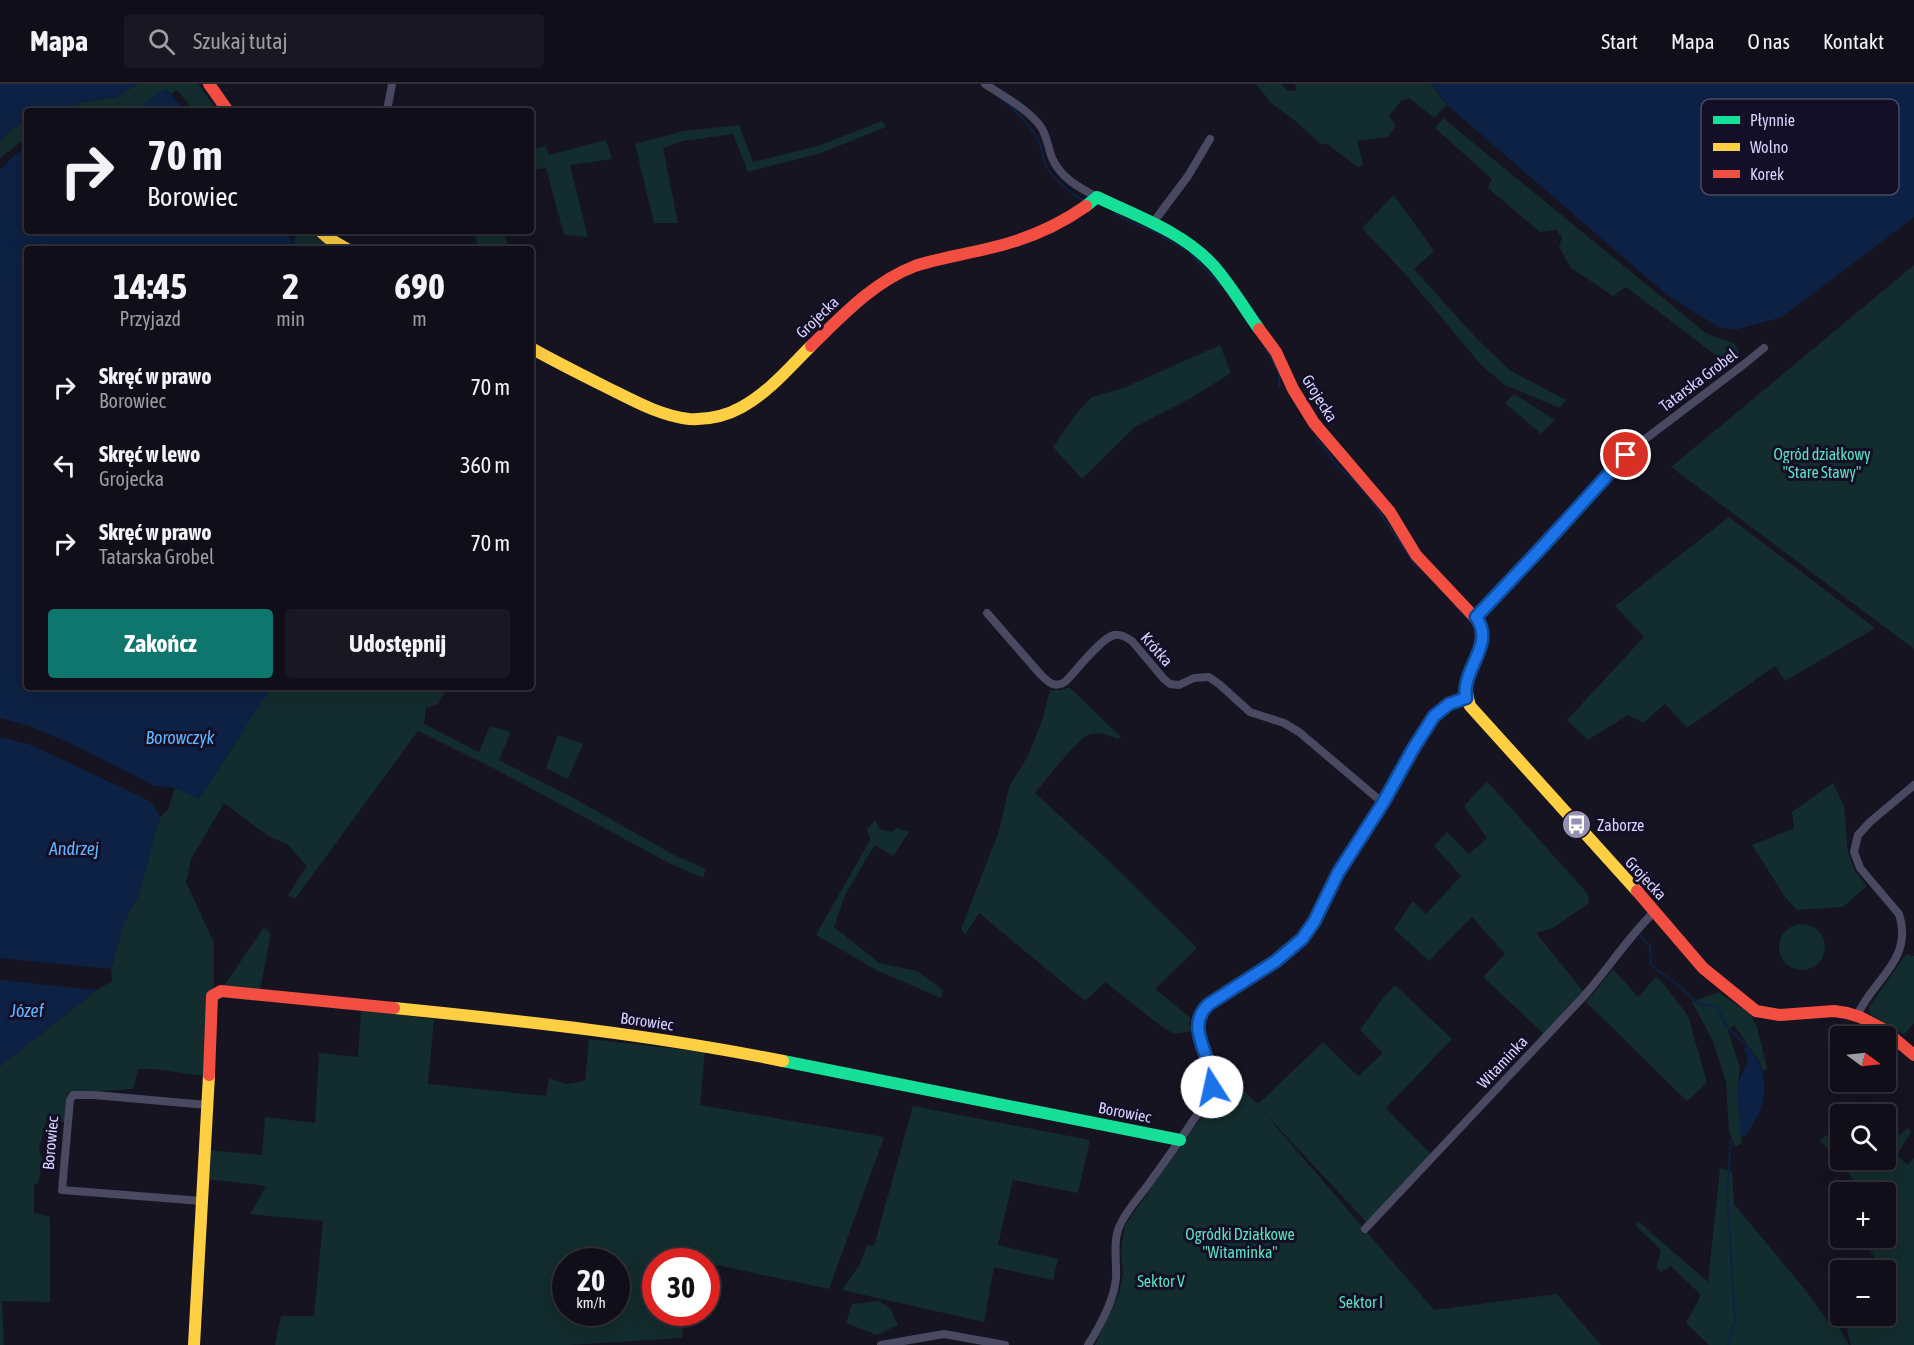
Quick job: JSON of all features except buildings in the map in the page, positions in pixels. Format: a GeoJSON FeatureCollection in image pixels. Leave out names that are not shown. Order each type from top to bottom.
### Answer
{"type":"FeatureCollection","features":[{"type":"Feature","properties":{"kind":"street"},"geometry":{"type":"LineString","coordinates":[[209,84],[226,108]]}},
{"type":"Feature","properties":{"kind":"street"},"geometry":{"type":"LineString","coordinates":[[388,108],[392,84]]}},
{"type":"Feature","properties":{"kind":"street"},"geometry":{"type":"LineString","coordinates":[[985,84],[1037,122],[1046,135],[1053,160],[1061,173],[1071,182],[1097,197]]}},
{"type":"Feature","properties":{"kind":"street"},"geometry":{"type":"LineString","coordinates":[[1152,224],[1188,176],[1210,139]]}},
{"type":"Feature","properties":{"kind":"street","name":"Grojecka"},"geometry":{"type":"LineString","coordinates":[[534,350],[660,412],[690,420],[717,417],[740,409],[766,389],[857,301],[886,280],[918,265],[997,247],[1031,236],[1065,221],[1097,197],[1174,235],[1191,246],[1218,271],[1276,352],[1293,389],[1314,423],[1390,512],[1416,555],[1476,617]]}},
{"type":"Feature","properties":{"kind":"street"},"geometry":{"type":"LineString","coordinates":[[328,234],[343,246]]}},
{"type":"Feature","properties":{"kind":"street","name":"Tatarska Grobel"},"geometry":{"type":"LineString","coordinates":[[1476,617],[1632,449],[1764,348]]}},
{"type":"Feature","properties":{"kind":"street","name":"Krótka"},"geometry":{"type":"LineString","coordinates":[[987,613],[1046,680],[1055,685],[1066,681],[1106,639],[1113,635],[1124,636],[1132,641],[1167,682],[1179,686],[1199,677],[1214,680],[1250,712],[1284,723],[1299,732],[1383,803]]}},
{"type":"Feature","properties":{"kind":"street"},"geometry":{"type":"LineString","coordinates":[[1088,1345],[1113,1294],[1116,1280],[1116,1242],[1120,1225],[1207,1100],[1212,1087],[1211,1072],[1197,1029],[1198,1019],[1209,1004],[1276,961],[1302,939],[1314,922],[1338,873],[1383,803],[1434,716],[1449,704],[1466,698],[1466,681],[1483,640],[1482,627],[1476,617]]}},
{"type":"Feature","properties":{"kind":"street","name":"Grojecka"},"geometry":{"type":"LineString","coordinates":[[1466,698],[1491,731],[1703,968],[1744,1003],[1764,1014],[1781,1016],[1826,1011],[1857,1016],[1887,1031],[1914,1055]]}},
{"type":"Feature","properties":{"kind":"street"},"geometry":{"type":"LineString","coordinates":[[1857,1016],[1865,1000],[1896,965],[1903,933],[1903,923],[1899,914],[1860,868],[1854,852],[1858,835],[1914,785]]}},
{"type":"Feature","properties":{"kind":"street","name":"Witaminka"},"geometry":{"type":"LineString","coordinates":[[1365,1229],[1584,996],[1654,911]]}},
{"type":"Feature","properties":{"kind":"street","name":"Borowiec"},"geometry":{"type":"LineString","coordinates":[[194,1345],[212,996],[221,991],[459,1014],[709,1046],[1180,1140]]}},
{"type":"Feature","properties":{"kind":"street","name":"Borowiec"},"geometry":{"type":"LineString","coordinates":[[202,1201],[62,1190],[70,1100],[73,1095],[207,1105]]}},
{"type":"Feature","properties":{"kind":"street"},"geometry":{"type":"LineString","coordinates":[[881,1345],[944,1334],[1005,1345]]}},
{"type":"Feature","properties":{"kind":"green space"},"geometry":{"type":"Polygon","coordinates":[[[137,84],[198,84],[216,108],[192,108],[177,90],[150,108],[64,108],[83,102],[117,97],[137,84]]]}},
{"type":"Feature","properties":{"kind":"green space"},"geometry":{"type":"Polygon","coordinates":[[[1256,84],[1281,84],[1288,91],[1296,90],[1295,84],[1431,84],[1447,105],[1434,118],[1409,98],[1401,101],[1389,116],[1396,126],[1388,137],[1357,141],[1363,164],[1359,168],[1326,143],[1322,145],[1271,103],[1256,84]]]}},
{"type":"Feature","properties":{"kind":"green space"},"geometry":{"type":"Polygon","coordinates":[[[1443,118],[1707,334],[1734,343],[1740,354],[1730,366],[1626,287],[1613,296],[1571,268],[1559,247],[1562,237],[1556,230],[1540,232],[1488,188],[1492,179],[1435,128],[1443,118]]]}},
{"type":"Feature","properties":{"kind":"green space"},"geometry":{"type":"Polygon","coordinates":[[[24,121],[24,141],[0,158],[0,140],[24,121]]]}},
{"type":"Feature","properties":{"kind":"green space"},"geometry":{"type":"Polygon","coordinates":[[[882,121],[886,127],[821,153],[748,172],[733,134],[683,141],[663,148],[678,223],[654,223],[635,144],[683,131],[739,125],[753,162],[818,146],[882,121]]]}},
{"type":"Feature","properties":{"kind":"green space"},"geometry":{"type":"Polygon","coordinates":[[[606,140],[612,159],[570,165],[588,237],[564,235],[546,168],[534,170],[534,148],[545,146],[549,155],[606,140]]]}},
{"type":"Feature","properties":{"kind":"green space"},"geometry":{"type":"Polygon","coordinates":[[[1394,195],[1434,251],[1414,269],[1476,338],[1511,371],[1566,400],[1560,408],[1505,385],[1482,366],[1406,275],[1362,228],[1394,195]]]}},
{"type":"Feature","properties":{"kind":"green space"},"geometry":{"type":"Polygon","coordinates":[[[298,234],[312,234],[330,246],[300,246],[293,242],[298,234]]]}},
{"type":"Feature","properties":{"kind":"green space"},"geometry":{"type":"Polygon","coordinates":[[[475,234],[505,234],[508,246],[477,246],[475,234]]]}},
{"type":"Feature","properties":{"kind":"green space","name":"Ogród działkowy \"Stare Stawy\""},"geometry":{"type":"Polygon","coordinates":[[[1914,265],[1914,649],[1671,467],[1914,265]]]}},
{"type":"Feature","properties":{"kind":"green space"},"geometry":{"type":"Polygon","coordinates":[[[1220,345],[1231,373],[1191,398],[1135,427],[1082,479],[1053,447],[1075,415],[1092,397],[1123,388],[1220,345]]]}},
{"type":"Feature","properties":{"kind":"green space"},"geometry":{"type":"Polygon","coordinates":[[[1514,394],[1555,420],[1541,434],[1505,403],[1514,394]]]}},
{"type":"Feature","properties":{"kind":"green space"},"geometry":{"type":"Polygon","coordinates":[[[1729,517],[1875,628],[1785,681],[1775,666],[1687,728],[1665,704],[1643,723],[1628,715],[1588,740],[1567,720],[1644,637],[1615,606],[1729,517]]]}},
{"type":"Feature","properties":{"kind":"green space"},"geometry":{"type":"Polygon","coordinates":[[[1069,687],[1121,737],[1118,739],[1098,733],[1085,737],[1062,760],[1035,793],[1107,859],[1197,948],[1155,989],[1191,1018],[1189,1024],[1193,1031],[1174,1034],[1105,982],[1085,1001],[979,913],[965,935],[961,929],[999,831],[1009,787],[1028,756],[1043,718],[1050,690],[1069,687]]]}},
{"type":"Feature","properties":{"kind":"green space"},"geometry":{"type":"Polygon","coordinates":[[[268,690],[447,690],[438,704],[426,708],[424,724],[479,752],[490,726],[511,732],[499,760],[570,796],[674,855],[706,869],[703,878],[669,863],[495,769],[418,731],[295,899],[288,895],[307,866],[287,844],[268,836],[224,803],[191,859],[186,882],[214,943],[214,984],[208,1008],[204,1076],[138,1069],[133,1089],[68,1093],[64,1122],[46,1122],[39,1149],[43,1161],[38,1184],[34,1184],[34,1213],[50,1217],[50,1302],[2,1301],[4,1345],[0,1345],[0,1066],[97,990],[112,981],[111,969],[124,922],[139,894],[160,817],[168,810],[175,788],[268,690]]]}},
{"type":"Feature","properties":{"kind":"green space"},"geometry":{"type":"Polygon","coordinates":[[[558,735],[583,744],[568,779],[546,768],[558,735]]]}},
{"type":"Feature","properties":{"kind":"green space"},"geometry":{"type":"Polygon","coordinates":[[[1487,781],[1587,893],[1589,903],[1553,928],[1536,933],[1584,992],[1544,1034],[1483,977],[1505,954],[1472,917],[1429,961],[1394,929],[1413,901],[1426,914],[1461,876],[1434,846],[1447,832],[1469,854],[1487,838],[1464,806],[1487,781]]]}},
{"type":"Feature","properties":{"kind":"green space"},"geometry":{"type":"Polygon","coordinates":[[[1833,783],[1844,806],[1848,853],[1855,871],[1867,886],[1843,907],[1797,910],[1785,897],[1752,845],[1794,828],[1792,812],[1833,783]]]}},
{"type":"Feature","properties":{"kind":"green space"},"geometry":{"type":"Polygon","coordinates":[[[875,820],[880,829],[892,832],[897,828],[909,832],[893,856],[875,845],[845,895],[834,927],[879,963],[917,971],[943,990],[941,998],[876,970],[816,935],[870,840],[867,829],[875,820]]]}},
{"type":"Feature","properties":{"kind":"green space"},"geometry":{"type":"Polygon","coordinates":[[[1802,924],[1818,931],[1825,947],[1818,963],[1802,970],[1786,963],[1779,947],[1786,931],[1802,924]]]}},
{"type":"Feature","properties":{"kind":"green space"},"geometry":{"type":"Polygon","coordinates":[[[264,927],[271,934],[260,990],[224,986],[264,927]]]}},
{"type":"Feature","properties":{"kind":"green space"},"geometry":{"type":"Polygon","coordinates":[[[1906,954],[1914,956],[1914,1023],[1904,1035],[1896,1030],[1896,1026],[1889,1026],[1870,1014],[1869,1007],[1906,954]]]}},
{"type":"Feature","properties":{"kind":"green space"},"geometry":{"type":"Polygon","coordinates":[[[1613,969],[1638,997],[1656,977],[1688,1016],[1707,1083],[1687,1101],[1586,1002],[1613,969]]]}},
{"type":"Feature","properties":{"kind":"green space","name":"Ogródki Działkowe \"Witaminka\""},"geometry":{"type":"Polygon","coordinates":[[[1395,985],[1452,1039],[1386,1108],[1431,1154],[1367,1223],[1261,1109],[1434,1310],[1557,1294],[1601,1345],[1095,1345],[1119,1293],[1123,1274],[1121,1250],[1125,1225],[1201,1118],[1223,1080],[1228,1075],[1258,1104],[1323,1042],[1358,1076],[1383,1053],[1360,1030],[1395,985]]]}},
{"type":"Feature","properties":{"kind":"green space"},"geometry":{"type":"Polygon","coordinates":[[[1718,992],[1750,1014],[1757,1027],[1767,1068],[1763,1071],[1758,1059],[1734,1025],[1728,1031],[1740,1068],[1737,1091],[1742,1143],[1735,1147],[1729,1130],[1726,1082],[1713,1041],[1692,1002],[1718,992]]]}},
{"type":"Feature","properties":{"kind":"green space"},"geometry":{"type":"Polygon","coordinates":[[[361,1010],[434,1019],[428,1084],[546,1096],[549,1078],[566,1084],[585,1081],[589,1039],[705,1052],[700,1105],[884,1137],[829,1289],[720,1266],[720,1248],[642,1248],[642,1326],[683,1326],[682,1338],[568,1345],[275,1345],[281,1316],[314,1316],[323,1221],[250,1214],[266,1186],[207,1179],[208,1150],[262,1155],[265,1117],[315,1123],[319,1053],[358,1057],[361,1010]]]}},
{"type":"Feature","properties":{"kind":"green space"},"geometry":{"type":"Polygon","coordinates":[[[913,1106],[1090,1140],[1078,1193],[1013,1180],[998,1245],[1058,1259],[1053,1280],[994,1267],[984,1322],[842,1290],[860,1264],[867,1245],[874,1246],[913,1106]]]}},
{"type":"Feature","properties":{"kind":"green space"},"geometry":{"type":"Polygon","coordinates":[[[1908,1128],[1911,1132],[1897,1155],[1907,1165],[1914,1158],[1914,1345],[1851,1345],[1847,1329],[1853,1326],[1896,1326],[1896,1260],[1877,1260],[1868,1248],[1896,1248],[1896,1182],[1856,1182],[1845,1170],[1896,1170],[1896,1137],[1908,1128]]]}},
{"type":"Feature","properties":{"kind":"green space"},"geometry":{"type":"Polygon","coordinates":[[[1830,1133],[1830,1152],[1820,1140],[1830,1133]]]}},
{"type":"Feature","properties":{"kind":"green space"},"geometry":{"type":"Polygon","coordinates":[[[1720,1168],[1732,1171],[1734,1204],[1807,1292],[1830,1326],[1839,1326],[1849,1345],[1709,1345],[1686,1323],[1701,1295],[1671,1266],[1661,1272],[1656,1268],[1661,1250],[1635,1225],[1639,1222],[1708,1282],[1720,1168]]]}},
{"type":"Feature","properties":{"kind":"green space"},"geometry":{"type":"Polygon","coordinates":[[[879,1301],[890,1308],[898,1325],[877,1335],[846,1323],[852,1304],[879,1301]]]}},
{"type":"Feature","properties":{"kind":"water"},"geometry":{"type":"Polygon","coordinates":[[[0,84],[137,84],[117,97],[83,102],[64,108],[24,108],[24,121],[0,140],[0,84]]]}},
{"type":"Feature","properties":{"kind":"water"},"geometry":{"type":"Polygon","coordinates":[[[1432,84],[1914,84],[1914,217],[1782,317],[1735,330],[1720,328],[1667,295],[1447,105],[1432,84]]]}},
{"type":"Feature","properties":{"kind":"water"},"geometry":{"type":"Polygon","coordinates":[[[166,88],[183,108],[138,108],[166,88]]]}},
{"type":"Feature","properties":{"kind":"water","name":"Borowczyk"},"geometry":{"type":"Polygon","coordinates":[[[24,150],[24,234],[287,234],[293,242],[300,246],[24,246],[24,690],[269,690],[200,799],[174,788],[155,786],[72,744],[29,726],[0,718],[0,170],[14,155],[24,150]]]}},
{"type":"Feature","properties":{"kind":"water","name":"Andrzej"},"geometry":{"type":"Polygon","coordinates":[[[0,737],[31,745],[152,802],[160,817],[139,894],[124,922],[111,969],[0,958],[0,737]]]}},
{"type":"Feature","properties":{"kind":"water","name":"Józef"},"geometry":{"type":"Polygon","coordinates":[[[0,980],[97,990],[0,1066],[0,980]]]}},
{"type":"Feature","properties":{"kind":"water"},"geometry":{"type":"Polygon","coordinates":[[[1749,1047],[1762,1070],[1765,1092],[1759,1114],[1745,1136],[1741,1137],[1737,1091],[1738,1082],[1748,1061],[1744,1048],[1749,1047]]]}},
{"type":"Feature","properties":{"kind":"waterway"},"geometry":{"type":"LineString","coordinates":[[1000,98],[1028,124],[1040,144],[1044,162],[1050,173],[1066,189],[1083,200]]}},
{"type":"Feature","properties":{"kind":"waterway"},"geometry":{"type":"LineString","coordinates":[[1115,213],[1184,249]]}},
{"type":"Feature","properties":{"kind":"waterway"},"geometry":{"type":"LineString","coordinates":[[1191,254],[1220,285]]}},
{"type":"Feature","properties":{"kind":"waterway"},"geometry":{"type":"LineString","coordinates":[[1264,345],[1279,373],[1279,387]]}},
{"type":"Feature","properties":{"kind":"waterway"},"geometry":{"type":"LineString","coordinates":[[1316,437],[1337,466],[1357,483],[1372,501],[1414,563],[1428,575]]}},
{"type":"Feature","properties":{"kind":"waterway"},"geometry":{"type":"LineString","coordinates":[[1451,600],[1470,621]]}},
{"type":"Feature","properties":{"kind":"waterway"},"geometry":{"type":"LineString","coordinates":[[1639,934],[1650,946],[1651,965],[1682,988],[1698,1004],[1716,1006],[1727,1027],[1749,1047]]}},
{"type":"Feature","properties":{"kind":"waterway"},"geometry":{"type":"LineString","coordinates":[[1728,1345],[1735,1322],[1727,1188],[1731,1139]]}},
{"type":"Feature","properties":{"kind":"traffic: fast"},"geometry":{"type":"LineString","coordinates":[[1086,206],[1097,197],[1188,243],[1219,272],[1259,329]]}},
{"type":"Feature","properties":{"kind":"traffic: fast"},"geometry":{"type":"LineString","coordinates":[[783,1061],[1180,1140]]}},
{"type":"Feature","properties":{"kind":"traffic: slow"},"geometry":{"type":"LineString","coordinates":[[323,234],[342,246]]}},
{"type":"Feature","properties":{"kind":"traffic: slow"},"geometry":{"type":"LineString","coordinates":[[534,350],[648,407],[668,415],[696,419],[723,415],[752,401],[811,346]]}},
{"type":"Feature","properties":{"kind":"traffic: slow"},"geometry":{"type":"LineString","coordinates":[[1469,674],[1467,690],[1470,706],[1637,891]]}},
{"type":"Feature","properties":{"kind":"traffic: slow"},"geometry":{"type":"LineString","coordinates":[[394,1008],[638,1036],[783,1061]]}},
{"type":"Feature","properties":{"kind":"traffic: slow"},"geometry":{"type":"LineString","coordinates":[[194,1345],[209,1075]]}},
{"type":"Feature","properties":{"kind":"traffic: jam"},"geometry":{"type":"LineString","coordinates":[[209,84],[226,108]]}},
{"type":"Feature","properties":{"kind":"traffic: jam"},"geometry":{"type":"LineString","coordinates":[[811,346],[872,290],[900,273],[924,263],[1026,238],[1062,221],[1086,206]]}},
{"type":"Feature","properties":{"kind":"traffic: jam"},"geometry":{"type":"LineString","coordinates":[[1259,329],[1276,352],[1293,389],[1314,423],[1390,512],[1416,555],[1480,623],[1480,643],[1469,674]]}},
{"type":"Feature","properties":{"kind":"traffic: jam"},"geometry":{"type":"LineString","coordinates":[[1637,891],[1703,968],[1756,1011],[1780,1015],[1834,1011],[1847,1013],[1883,1029],[1914,1055]]}},
{"type":"Feature","properties":{"kind":"traffic: jam"},"geometry":{"type":"LineString","coordinates":[[209,1075],[212,996],[221,991],[394,1008]]}},
{"type":"Feature","properties":{"kind":"place","name":"Zaborze"},"geometry":{"type":"Point","coordinates":[1576,825]}},
{"type":"Feature","properties":{"kind":"route"},"geometry":{"type":"LineString","coordinates":[[1212,1087],[1211,1072],[1197,1029],[1198,1019],[1202,1012],[1209,1004],[1282,957],[1306,934],[1338,873],[1383,803],[1421,735],[1439,710],[1454,701],[1466,698],[1467,677],[1483,640],[1482,627],[1476,617],[1626,455]]}},
{"type":"Feature","properties":{"kind":"park label","name":"Sektor V"},"geometry":{"type":"Point","coordinates":[1161,1281]}},
{"type":"Feature","properties":{"kind":"park label","name":"Sektor I"},"geometry":{"type":"Point","coordinates":[1361,1302]}}]}
